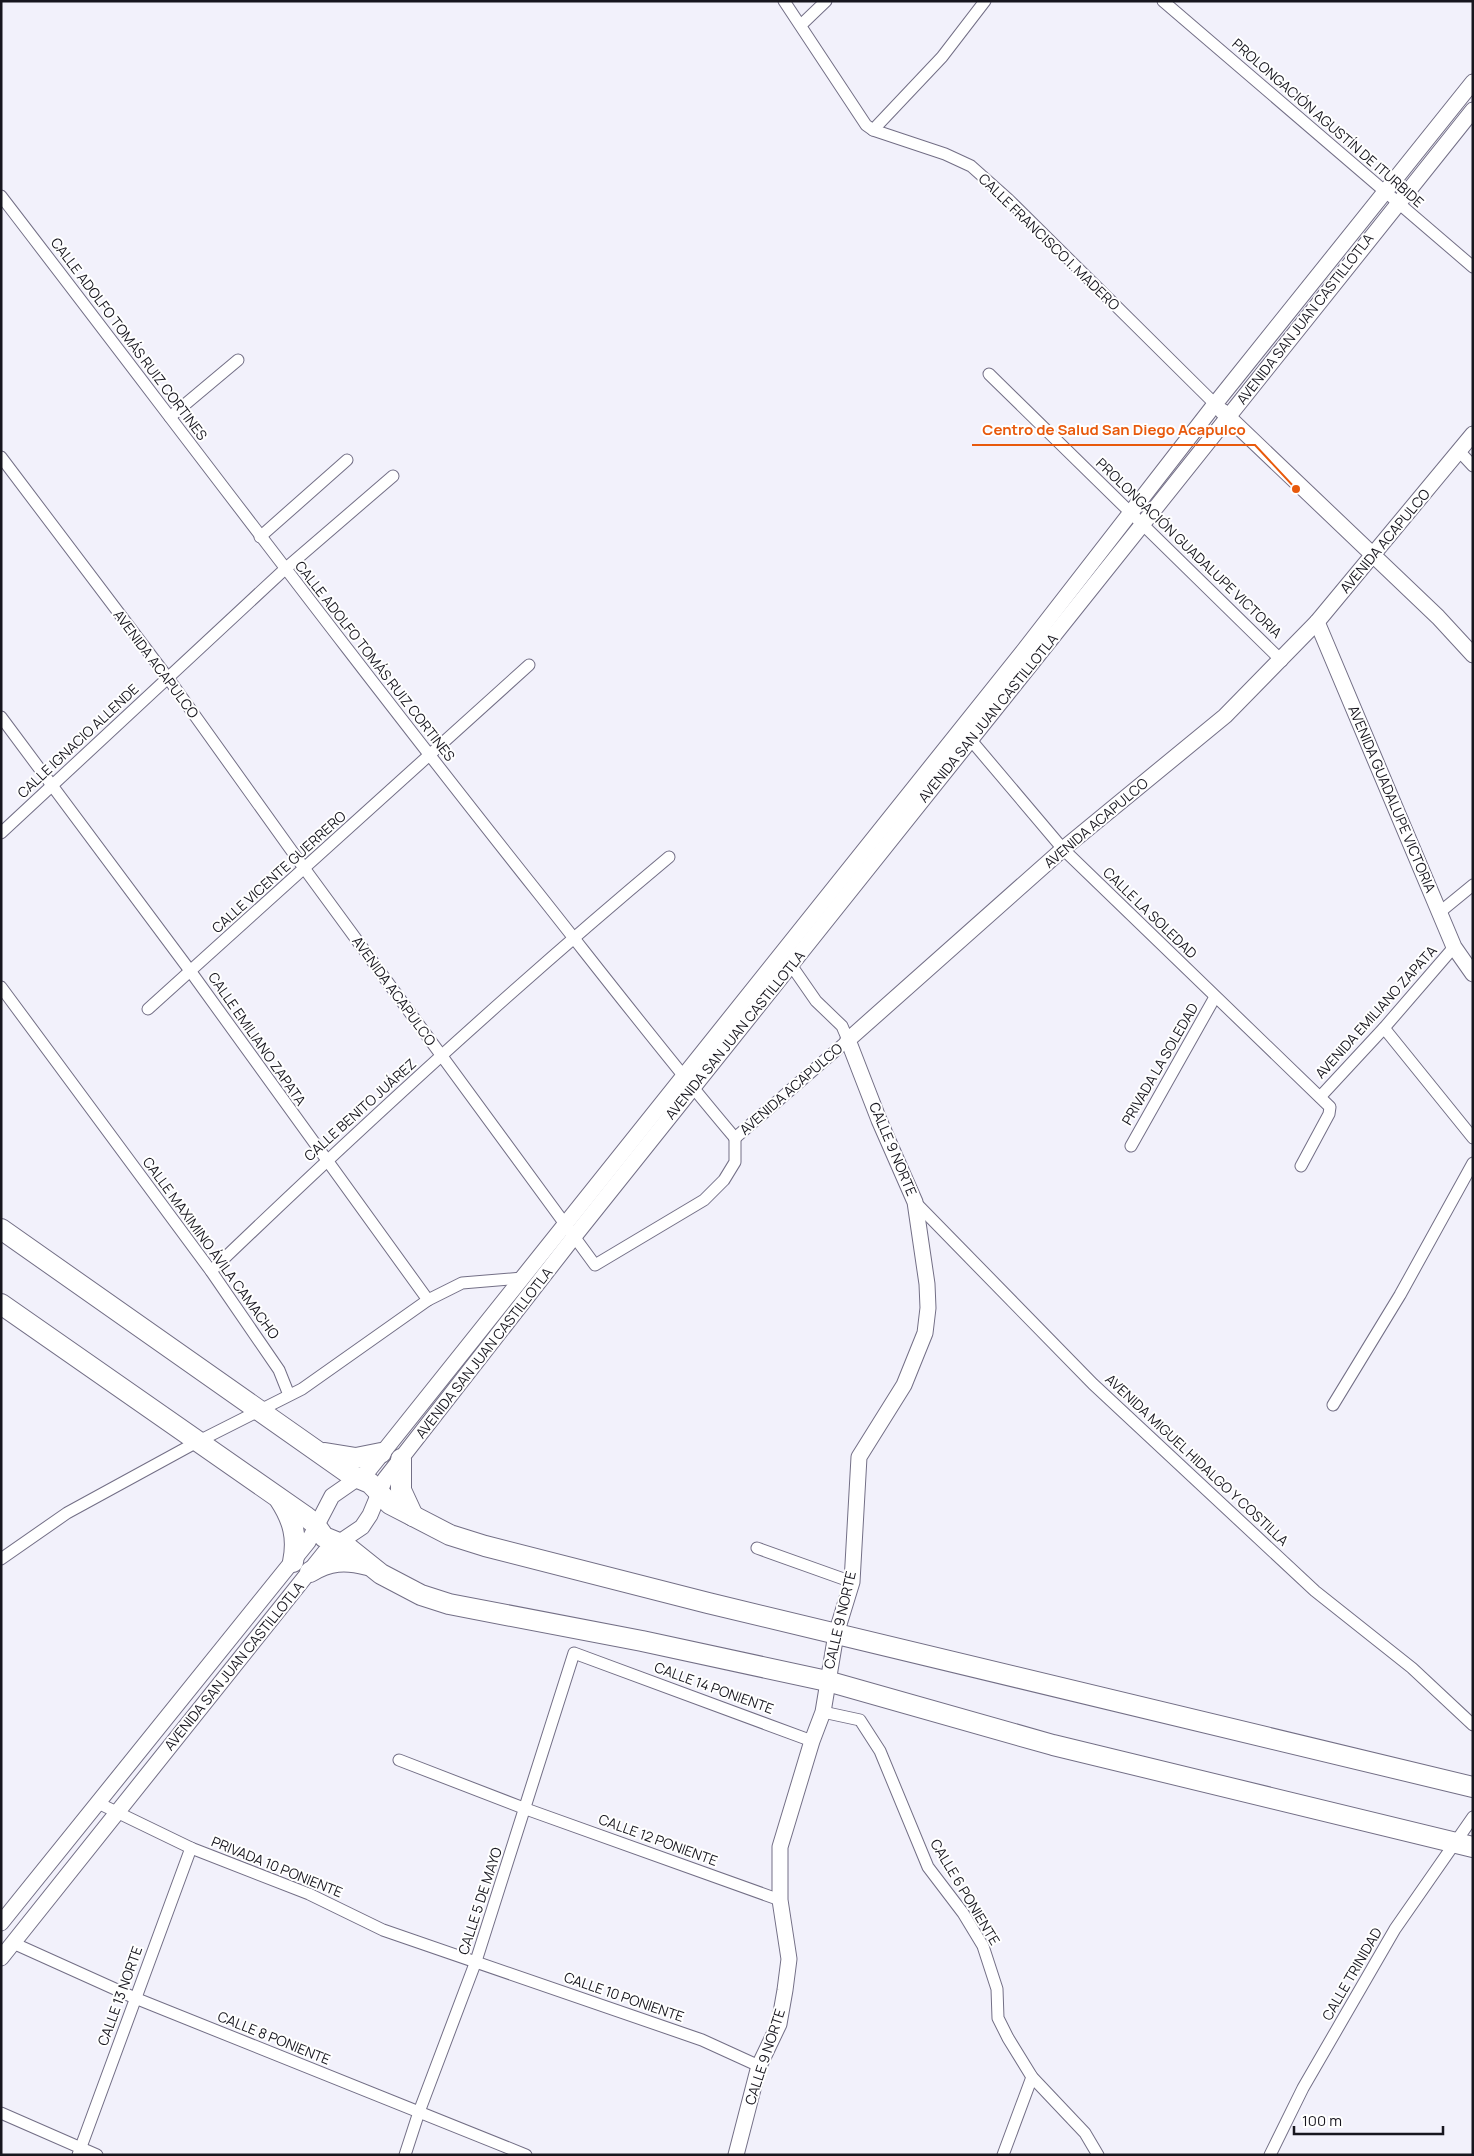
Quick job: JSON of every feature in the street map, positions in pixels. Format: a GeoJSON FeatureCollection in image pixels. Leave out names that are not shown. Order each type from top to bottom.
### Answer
{"type":"FeatureCollection","features":[{"type":"Feature","properties":{"kind":"highway"},"geometry":{"type":"LineString","coordinates":[[1,1229],[358,1479],[370,1483],[390,1504],[450,1535],[486,1546],[836,1634],[1473,1787]]}},
{"type":"Feature","properties":{"kind":"highway"},"geometry":{"type":"LineString","coordinates":[[1,1304],[305,1516],[317,1527],[324,1538],[349,1548],[367,1564],[421,1595],[449,1604],[642,1641],[827,1681],[1053,1745],[1464,1845]]}},
{"type":"Feature","properties":{"kind":"highway"},"geometry":{"type":"LineString","coordinates":[[308,1444],[327,1453],[347,1458],[381,1453]]}},
{"type":"Feature","properties":{"kind":"highway"},"geometry":{"type":"LineString","coordinates":[[401,1459],[401,1490],[413,1516]]}},
{"type":"Feature","properties":{"kind":"highway"},"geometry":{"type":"LineString","coordinates":[[279,1498],[294,1528],[293,1562]]}},
{"type":"Feature","properties":{"kind":"highway"},"geometry":{"type":"LineString","coordinates":[[310,1572],[335,1561],[367,1564]]}},
{"type":"Feature","properties":{"kind":"main road","name":"AVENIDA SAN JUAN CASTILLOTLA"},"geometry":{"type":"LineString","coordinates":[[1,1923],[293,1562],[317,1527],[323,1511],[332,1496],[365,1474],[564,1225],[791,965],[1143,525],[1228,417],[1392,197],[1473,82]]}},
{"type":"Feature","properties":{"kind":"main road","name":"AVENIDA SAN JUAN CASTILLOTLA"},"geometry":{"type":"LineString","coordinates":[[1,1958],[328,1549],[356,1532],[366,1521],[378,1493],[401,1459],[573,1238],[688,1083],[1215,404],[1392,197],[1473,110]]}},
{"type":"Feature","properties":{"kind":"main road","name":"CALLE FRANCISCO I. MADERO"},"geometry":{"type":"LineString","coordinates":[[1215,404],[1373,557],[1438,617],[1473,655]]}},
{"type":"Feature","properties":{"kind":"main road","name":"AVENIDA ACAPULCO"},"geometry":{"type":"LineString","coordinates":[[848,1040],[1063,849],[1225,716],[1282,660],[1317,622],[1373,557],[1473,434]]}},
{"type":"Feature","properties":{"kind":"main road","name":"AVENIDA GUADALUPE VICTORIA"},"geometry":{"type":"LineString","coordinates":[[1317,622],[1454,947],[1473,974]]}},
{"type":"Feature","properties":{"kind":"main road","name":"CALLE 9 NORTE"},"geometry":{"type":"LineString","coordinates":[[736,2155],[759,2066],[779,2024],[789,1959],[780,1900],[780,1847],[812,1740],[823,1712],[836,1634],[852,1582],[860,1457],[904,1384],[926,1334],[928,1308],[926,1284],[915,1202],[879,1120],[848,1040]]}},
{"type":"Feature","properties":{"kind":"street"},"geometry":{"type":"LineString","coordinates":[[784,1],[859,117],[872,130],[942,57],[985,1]]}},
{"type":"Feature","properties":{"kind":"street"},"geometry":{"type":"LineString","coordinates":[[801,25],[826,1]]}},
{"type":"Feature","properties":{"kind":"street","name":"PROLONGACIÓN AGUSTÍN DE ITURBIDE"},"geometry":{"type":"LineString","coordinates":[[1162,1],[1473,267]]}},
{"type":"Feature","properties":{"kind":"street","name":"CALLE FRANCISCO I. MADERO"},"geometry":{"type":"LineString","coordinates":[[872,130],[945,154],[971,166],[1008,199],[1215,404]]}},
{"type":"Feature","properties":{"kind":"street","name":"CALLE ADOLFO TOMÁS RUIZ CORTINES"},"geometry":{"type":"LineString","coordinates":[[1,196],[260,537],[430,756],[688,1083],[734,1138]]}},
{"type":"Feature","properties":{"kind":"street"},"geometry":{"type":"LineString","coordinates":[[170,418],[238,360]]}},
{"type":"Feature","properties":{"kind":"street","name":"PROLONGACIÓN GUADALUPE VICTORIA"},"geometry":{"type":"LineString","coordinates":[[988,374],[1282,660]]}},
{"type":"Feature","properties":{"kind":"street"},"geometry":{"type":"LineString","coordinates":[[1459,451],[1473,466]]}},
{"type":"Feature","properties":{"kind":"street","name":"AVENIDA ACAPULCO"},"geometry":{"type":"LineString","coordinates":[[1,458],[168,678],[573,1238],[595,1265],[704,1200],[724,1180],[735,1162],[734,1138],[848,1040]]}},
{"type":"Feature","properties":{"kind":"street"},"geometry":{"type":"LineString","coordinates":[[260,537],[347,460]]}},
{"type":"Feature","properties":{"kind":"street","name":"CALLE IGNACIO ALLENDE"},"geometry":{"type":"LineString","coordinates":[[1,833],[54,786],[286,569],[393,476]]}},
{"type":"Feature","properties":{"kind":"street","name":"CALLE VICENTE GUERRERO"},"geometry":{"type":"LineString","coordinates":[[148,1009],[529,665]]}},
{"type":"Feature","properties":{"kind":"street","name":"CALLE EMILIANO ZAPATA"},"geometry":{"type":"LineString","coordinates":[[1,717],[191,972],[428,1300]]}},
{"type":"Feature","properties":{"kind":"street","name":"CALLE LA SOLEDAD"},"geometry":{"type":"LineString","coordinates":[[970,740],[1063,849],[1215,998],[1320,1097]]}},
{"type":"Feature","properties":{"kind":"street","name":"CALLE BENITO JUÁREZ"},"geometry":{"type":"LineString","coordinates":[[211,1271],[326,1161],[573,937],[669,857]]}},
{"type":"Feature","properties":{"kind":"street"},"geometry":{"type":"LineString","coordinates":[[1440,912],[1473,885]]}},
{"type":"Feature","properties":{"kind":"street","name":"AVENIDA EMILIANO ZAPATA"},"geometry":{"type":"LineString","coordinates":[[1320,1097],[1384,1028],[1454,947]]}},
{"type":"Feature","properties":{"kind":"street"},"geometry":{"type":"LineString","coordinates":[[791,965],[816,1001],[842,1026],[848,1040]]}},
{"type":"Feature","properties":{"kind":"street","name":"CALLE MAXIMINO ÁVILA CAMACHO"},"geometry":{"type":"LineString","coordinates":[[1,987],[211,1271],[280,1370],[290,1395]]}},
{"type":"Feature","properties":{"kind":"street","name":"PRIVADA LA SOLEDAD"},"geometry":{"type":"LineString","coordinates":[[1131,1146],[1215,998]]}},
{"type":"Feature","properties":{"kind":"street"},"geometry":{"type":"LineString","coordinates":[[1384,1028],[1473,1138]]}},
{"type":"Feature","properties":{"kind":"street"},"geometry":{"type":"LineString","coordinates":[[1301,1166],[1330,1110],[1320,1097]]}},
{"type":"Feature","properties":{"kind":"street"},"geometry":{"type":"LineString","coordinates":[[1333,1405],[1400,1295],[1473,1163]]}},
{"type":"Feature","properties":{"kind":"street","name":"AVENIDA MIGUEL HIDALGO Y COSTILLA"},"geometry":{"type":"LineString","coordinates":[[915,1202],[1093,1384],[1315,1591],[1412,1668],[1473,1725]]}},
{"type":"Feature","properties":{"kind":"street"},"geometry":{"type":"LineString","coordinates":[[1,1559],[67,1513],[197,1442],[290,1395],[428,1300],[462,1283],[522,1278]]}},
{"type":"Feature","properties":{"kind":"street"},"geometry":{"type":"LineString","coordinates":[[757,1548],[852,1582]]}},
{"type":"Feature","properties":{"kind":"street","name":"CALLE 14 PONIENTE"},"geometry":{"type":"LineString","coordinates":[[574,1653],[812,1740]]}},
{"type":"Feature","properties":{"kind":"street","name":"CALLE 5 DE MAYO"},"geometry":{"type":"LineString","coordinates":[[406,2155],[418,2112],[476,1961],[526,1809],[574,1653]]}},
{"type":"Feature","properties":{"kind":"street","name":"CALLE 6 PONIENTE"},"geometry":{"type":"LineString","coordinates":[[823,1712],[860,1720],[880,1751],[928,1867],[963,1913],[983,1946],[997,1989],[998,2018],[1032,2077],[1085,2133],[1098,2155]]}},
{"type":"Feature","properties":{"kind":"street","name":"CALLE 12 PONIENTE"},"geometry":{"type":"LineString","coordinates":[[399,1760],[526,1809],[780,1900]]}},
{"type":"Feature","properties":{"kind":"street","name":"PRIVADA 10 PONIENTE"},"geometry":{"type":"LineString","coordinates":[[98,1804],[191,1848],[309,1894],[383,1930],[476,1961]]}},
{"type":"Feature","properties":{"kind":"street","name":"CALLE TRINIDAD"},"geometry":{"type":"LineString","coordinates":[[1270,2155],[1303,2088],[1395,1929],[1464,1845],[1473,1817]]}},
{"type":"Feature","properties":{"kind":"street","name":"CALLE 13 NORTE"},"geometry":{"type":"LineString","coordinates":[[79,2151],[191,1848]]}},
{"type":"Feature","properties":{"kind":"street","name":"CALLE 8 PONIENTE"},"geometry":{"type":"LineString","coordinates":[[13,1943],[135,1998],[526,2155]]}},
{"type":"Feature","properties":{"kind":"street","name":"CALLE 10 PONIENTE"},"geometry":{"type":"LineString","coordinates":[[476,1961],[702,2040],[759,2066]]}},
{"type":"Feature","properties":{"kind":"street"},"geometry":{"type":"LineString","coordinates":[[1003,2155],[1032,2077]]}},
{"type":"Feature","properties":{"kind":"street"},"geometry":{"type":"LineString","coordinates":[[1,2114],[79,2151],[97,2155]]}},
{"type":"Feature","properties":{"kind":"place","name":"Centro de Salud San Diego Acapulco"},"geometry":{"type":"Point","coordinates":[1296,489]}}]}
